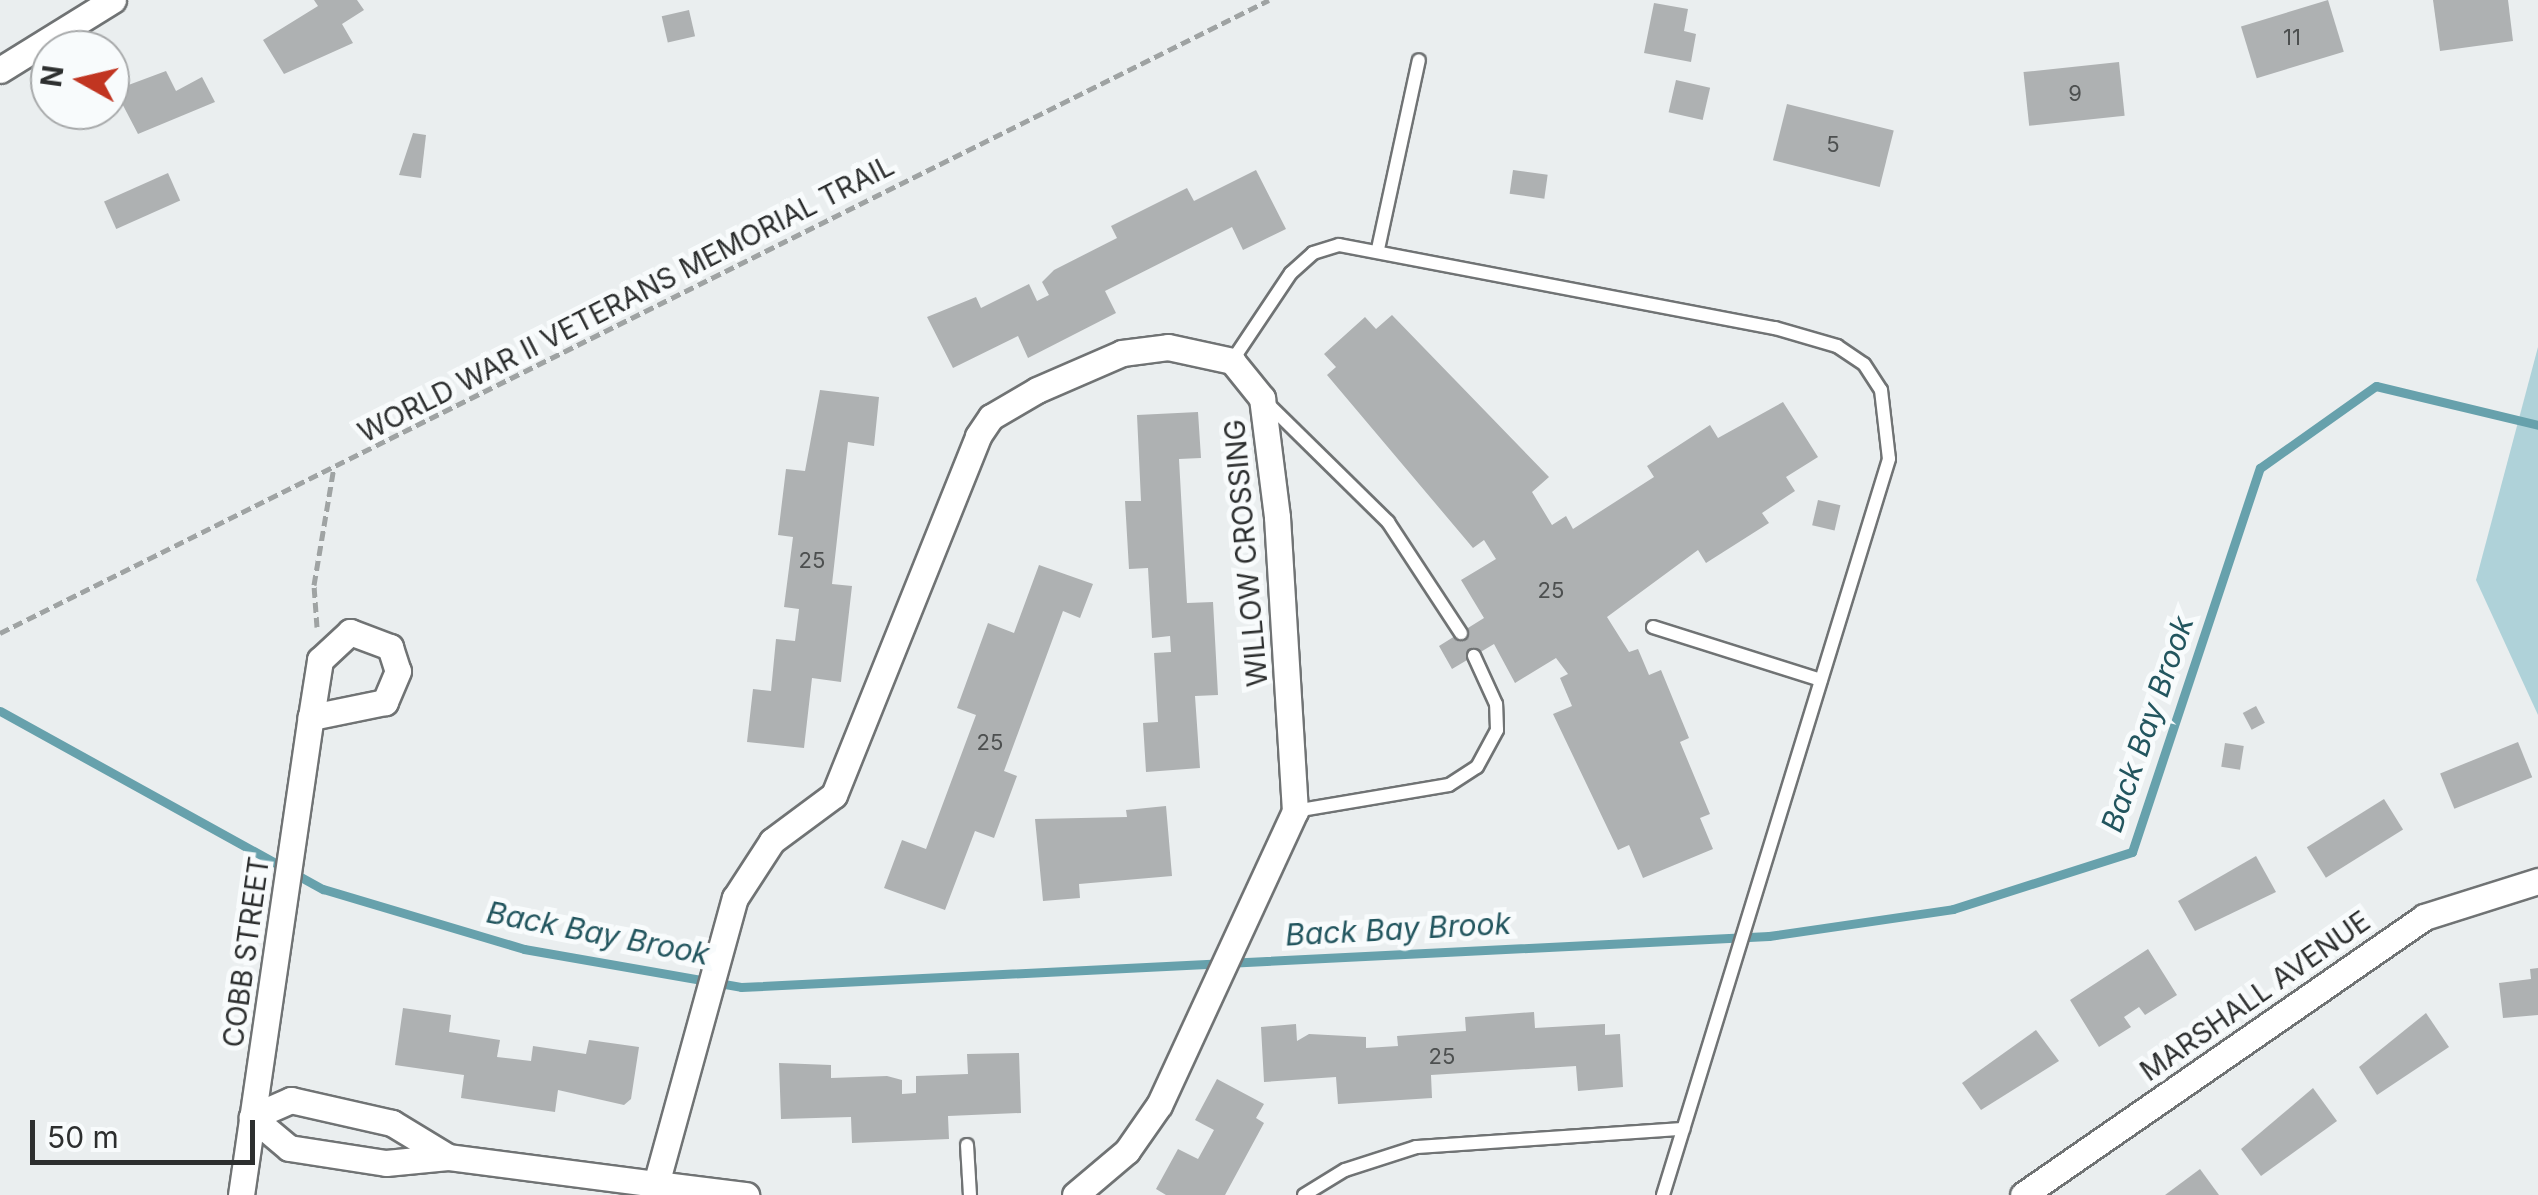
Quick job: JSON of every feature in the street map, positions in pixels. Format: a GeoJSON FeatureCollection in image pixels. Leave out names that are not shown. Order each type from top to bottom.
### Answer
{"type":"FeatureCollection","features":[{"type":"Feature","properties":{"kind":"street"},"geometry":{"type":"LineString","coordinates":[[0,70],[113,0]]}},
{"type":"Feature","properties":{"kind":"street"},"geometry":{"type":"LineString","coordinates":[[656,1184],[714,967],[755,864],[834,795],[991,418],[1122,353],[1168,348],[1232,361]]}},
{"type":"Feature","properties":{"kind":"street","name":"WILLOW CROSSING"},"geometry":{"type":"LineString","coordinates":[[1082,1194],[1160,1105],[1295,811],[1278,518],[1262,398],[1232,361]]}},
{"type":"Feature","properties":{"kind":"street"},"geometry":{"type":"LineString","coordinates":[[311,717],[370,711],[398,680],[390,646],[368,633],[340,635],[320,660]]}},
{"type":"Feature","properties":{"kind":"street","name":"COBB STREET"},"geometry":{"type":"LineString","coordinates":[[240,1195],[320,660]]}},
{"type":"Feature","properties":{"kind":"street","name":"MARSHALL AVENUE"},"geometry":{"type":"LineString","coordinates":[[2023,1195],[2424,917],[2538,881]]}},
{"type":"Feature","properties":{"kind":"street"},"geometry":{"type":"LineString","coordinates":[[448,1157],[392,1122],[291,1100],[252,1117],[289,1148],[386,1163],[448,1157],[746,1195]]}},
{"type":"Feature","properties":{"kind":"lane"},"geometry":{"type":"LineString","coordinates":[[1378,248],[1419,60]]}},
{"type":"Feature","properties":{"kind":"lane"},"geometry":{"type":"LineString","coordinates":[[1232,361],[1313,253],[1378,248],[1775,328],[1837,346],[1864,364],[1881,390],[1889,459],[1663,1195]]}},
{"type":"Feature","properties":{"kind":"lane"},"geometry":{"type":"LineString","coordinates":[[1262,398],[1388,522],[1461,632]]}},
{"type":"Feature","properties":{"kind":"lane"},"geometry":{"type":"LineString","coordinates":[[1653,627],[1821,680]]}},
{"type":"Feature","properties":{"kind":"lane"},"geometry":{"type":"LineString","coordinates":[[1295,811],[1449,785],[1477,767],[1497,730],[1496,704],[1474,656]]}},
{"type":"Feature","properties":{"kind":"lane"},"geometry":{"type":"LineString","coordinates":[[1304,1195],[1345,1170],[1416,1146],[1683,1129]]}},
{"type":"Feature","properties":{"kind":"lane"},"geometry":{"type":"LineString","coordinates":[[967,1145],[970,1195]]}},
{"type":"Feature","properties":{"kind":"path","name":"WORLD WAR II VETERANS MEMORIAL TRAIL"},"geometry":{"type":"LineString","coordinates":[[0,633],[1269,0]]}},
{"type":"Feature","properties":{"kind":"path"},"geometry":{"type":"LineString","coordinates":[[320,660],[314,585],[334,467]]}},
{"type":"Feature","properties":{"kind":"shaded area"},"geometry":{"type":"Polygon","coordinates":[[[2538,347],[2538,715],[2476,580],[2538,347]]]}},
{"type":"Feature","properties":{"kind":"building"},"geometry":{"type":"Polygon","coordinates":[[[314,0],[357,0],[364,10],[342,24],[353,43],[284,74],[263,40],[318,6],[314,0]]]}},
{"type":"Feature","properties":{"kind":"building"},"geometry":{"type":"Polygon","coordinates":[[[2328,0],[2344,52],[2257,78],[2241,27],[2328,0]]]}},
{"type":"Feature","properties":{"kind":"building"},"geometry":{"type":"Polygon","coordinates":[[[2433,0],[2508,0],[2513,41],[2440,51],[2433,0]]]}},
{"type":"Feature","properties":{"kind":"building"},"geometry":{"type":"Polygon","coordinates":[[[1654,3],[1688,9],[1684,31],[1696,34],[1691,62],[1644,53],[1654,3]]]}},
{"type":"Feature","properties":{"kind":"building"},"geometry":{"type":"Polygon","coordinates":[[[689,10],[695,36],[668,43],[662,16],[689,10]]]}},
{"type":"Feature","properties":{"kind":"building"},"geometry":{"type":"Polygon","coordinates":[[[2119,62],[2125,116],[2029,126],[2024,72],[2119,62]]]}},
{"type":"Feature","properties":{"kind":"building"},"geometry":{"type":"Polygon","coordinates":[[[166,71],[176,91],[202,77],[215,102],[138,134],[130,119],[130,84],[166,71]]]}},
{"type":"Feature","properties":{"kind":"building"},"geometry":{"type":"Polygon","coordinates":[[[1676,80],[1710,88],[1703,120],[1669,112],[1676,80]]]}},
{"type":"Feature","properties":{"kind":"building"},"geometry":{"type":"Polygon","coordinates":[[[1787,104],[1894,131],[1880,187],[1773,160],[1787,104]]]}},
{"type":"Feature","properties":{"kind":"building"},"geometry":{"type":"Polygon","coordinates":[[[413,133],[426,135],[421,178],[399,175],[413,133]]]}},
{"type":"Feature","properties":{"kind":"building"},"geometry":{"type":"Polygon","coordinates":[[[1256,170],[1286,229],[1243,250],[1232,227],[1105,291],[1116,313],[1028,358],[1018,336],[953,368],[927,317],[976,297],[981,308],[1029,284],[1037,301],[1049,295],[1042,282],[1054,270],[1117,238],[1111,226],[1187,188],[1194,201],[1256,170]]]}},
{"type":"Feature","properties":{"kind":"building"},"geometry":{"type":"Polygon","coordinates":[[[1513,170],[1548,175],[1544,199],[1510,194],[1513,170]]]}},
{"type":"Feature","properties":{"kind":"building"},"geometry":{"type":"Polygon","coordinates":[[[168,173],[180,200],[116,229],[104,201],[168,173]]]}},
{"type":"Feature","properties":{"kind":"building"},"geometry":{"type":"Polygon","coordinates":[[[1392,315],[1549,477],[1532,492],[1552,525],[1566,516],[1573,529],[1654,477],[1647,466],[1710,425],[1718,438],[1783,402],[1818,457],[1786,477],[1795,491],[1762,513],[1769,523],[1706,563],[1698,550],[1607,617],[1629,652],[1638,649],[1649,675],[1661,670],[1689,738],[1680,742],[1710,814],[1700,818],[1713,849],[1643,878],[1629,845],[1618,850],[1553,714],[1572,706],[1560,678],[1568,674],[1556,658],[1515,683],[1494,644],[1452,669],[1439,646],[1484,618],[1461,580],[1496,559],[1484,540],[1473,548],[1327,375],[1336,367],[1324,354],[1365,317],[1376,329],[1392,315]]]}},
{"type":"Feature","properties":{"kind":"building"},"geometry":{"type":"Polygon","coordinates":[[[820,390],[879,397],[874,446],[848,442],[832,584],[852,586],[841,682],[812,678],[804,748],[747,742],[753,689],[771,691],[776,639],[795,641],[799,609],[784,607],[793,537],[778,535],[786,469],[805,471],[820,390]]]}},
{"type":"Feature","properties":{"kind":"building"},"geometry":{"type":"Polygon","coordinates":[[[1198,412],[1201,458],[1179,459],[1187,603],[1213,602],[1218,695],[1195,696],[1200,768],[1146,772],[1143,723],[1158,722],[1154,653],[1171,652],[1170,636],[1152,638],[1148,568],[1129,569],[1125,501],[1141,501],[1137,415],[1198,412]]]}},
{"type":"Feature","properties":{"kind":"building"},"geometry":{"type":"Polygon","coordinates":[[[1818,500],[1840,505],[1835,531],[1812,525],[1818,500]]]}},
{"type":"Feature","properties":{"kind":"building"},"geometry":{"type":"Polygon","coordinates":[[[1039,565],[1093,584],[1080,618],[1063,611],[1004,771],[1017,776],[994,838],[975,831],[945,910],[884,888],[902,840],[926,849],[976,715],[957,708],[988,623],[1014,633],[1039,565]]]}},
{"type":"Feature","properties":{"kind":"building"},"geometry":{"type":"Polygon","coordinates":[[[2256,706],[2265,723],[2252,730],[2243,713],[2256,706]]]}},
{"type":"Feature","properties":{"kind":"building"},"geometry":{"type":"Polygon","coordinates":[[[2518,742],[2532,777],[2454,809],[2440,773],[2518,742]]]}},
{"type":"Feature","properties":{"kind":"building"},"geometry":{"type":"Polygon","coordinates":[[[2225,743],[2244,746],[2240,770],[2221,767],[2225,743]]]}},
{"type":"Feature","properties":{"kind":"building"},"geometry":{"type":"Polygon","coordinates":[[[2384,799],[2403,830],[2326,878],[2307,847],[2384,799]]]}},
{"type":"Feature","properties":{"kind":"building"},"geometry":{"type":"Polygon","coordinates":[[[1166,806],[1172,876],[1079,884],[1080,898],[1043,901],[1035,819],[1127,817],[1126,810],[1166,806]]]}},
{"type":"Feature","properties":{"kind":"building"},"geometry":{"type":"Polygon","coordinates":[[[2256,856],[2276,892],[2195,931],[2178,901],[2256,856]]]}},
{"type":"Feature","properties":{"kind":"building"},"geometry":{"type":"Polygon","coordinates":[[[2148,949],[2177,995],[2145,1015],[2139,1007],[2124,1017],[2131,1027],[2099,1047],[2070,1000],[2148,949]]]}},
{"type":"Feature","properties":{"kind":"building"},"geometry":{"type":"Polygon","coordinates":[[[2538,968],[2538,1015],[2503,1018],[2499,983],[2531,979],[2530,969],[2538,968]]]}},
{"type":"Feature","properties":{"kind":"building"},"geometry":{"type":"Polygon","coordinates":[[[403,1008],[451,1015],[449,1032],[500,1040],[497,1057],[531,1061],[533,1046],[586,1054],[589,1040],[639,1047],[631,1099],[624,1105],[558,1090],[555,1112],[461,1098],[464,1075],[395,1065],[403,1008]]]}},
{"type":"Feature","properties":{"kind":"building"},"geometry":{"type":"Polygon","coordinates":[[[1534,1012],[1535,1028],[1605,1024],[1605,1035],[1620,1034],[1623,1087],[1578,1091],[1576,1066],[1431,1075],[1432,1098],[1338,1104],[1336,1077],[1264,1082],[1261,1027],[1296,1024],[1297,1041],[1309,1034],[1366,1037],[1366,1048],[1398,1046],[1397,1036],[1466,1031],[1465,1017],[1534,1012]]]}},
{"type":"Feature","properties":{"kind":"building"},"geometry":{"type":"Polygon","coordinates":[[[2426,1013],[2449,1047],[2377,1095],[2359,1067],[2426,1013]]]}},
{"type":"Feature","properties":{"kind":"building"},"geometry":{"type":"Polygon","coordinates":[[[2036,1030],[2059,1061],[1981,1110],[1962,1083],[2036,1030]]]}},
{"type":"Feature","properties":{"kind":"building"},"geometry":{"type":"Polygon","coordinates":[[[1019,1053],[1021,1113],[948,1116],[949,1139],[852,1143],[851,1117],[781,1119],[779,1063],[831,1065],[831,1078],[887,1076],[902,1080],[902,1094],[916,1093],[916,1076],[968,1074],[967,1054],[1019,1053]]]}},
{"type":"Feature","properties":{"kind":"building"},"geometry":{"type":"Polygon","coordinates":[[[1217,1079],[1264,1104],[1256,1118],[1264,1123],[1225,1195],[1166,1195],[1156,1189],[1178,1149],[1198,1159],[1214,1130],[1195,1120],[1217,1079]]]}},
{"type":"Feature","properties":{"kind":"building"},"geometry":{"type":"Polygon","coordinates":[[[2313,1088],[2337,1121],[2261,1176],[2241,1149],[2313,1088]]]}},
{"type":"Feature","properties":{"kind":"building"},"geometry":{"type":"Polygon","coordinates":[[[2200,1169],[2219,1195],[2165,1195],[2200,1169]]]}},
{"type":"Feature","properties":{"kind":"waterway","name":"Back Bay Brook"},"geometry":{"type":"LineString","coordinates":[[0,711],[323,889],[524,949],[741,987],[1769,936],[1953,909],[2132,852],[2260,468],[2376,386],[2538,425]]}}]}
